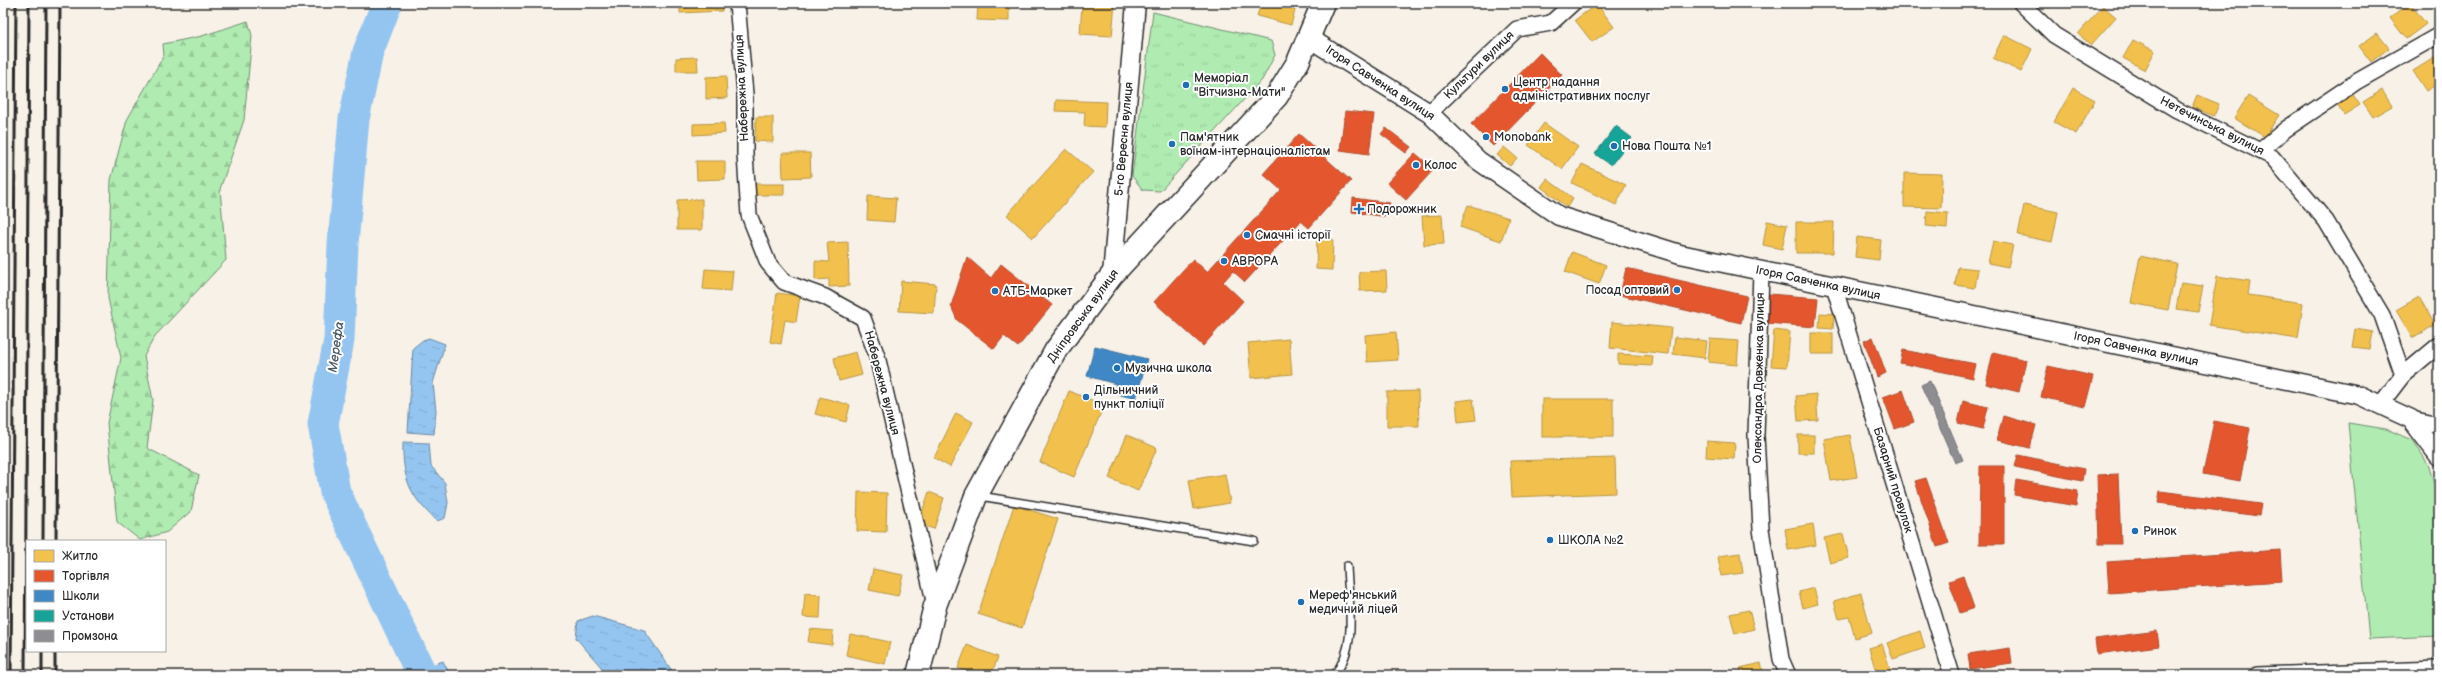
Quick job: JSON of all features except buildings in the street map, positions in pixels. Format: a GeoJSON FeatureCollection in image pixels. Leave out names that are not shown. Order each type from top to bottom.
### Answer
{"type":"FeatureCollection","features":[{"type":"Feature","properties":{"kind":"highway","name":"Дніпровська вулиця"},"geometry":{"type":"LineString","coordinates":[[918,675],[935,606],[976,496],[1056,350],[1112,275],[1277,96],[1296,68],[1323,3]]}},
{"type":"Feature","properties":{"kind":"street","name":"Набережна вулиця"},"geometry":{"type":"LineString","coordinates":[[737,3],[745,94],[745,155],[749,215],[768,263],[784,282],[825,297],[863,318],[877,356],[935,606]]}},
{"type":"Feature","properties":{"kind":"street","name":"5-го Вересня вулиця"},"geometry":{"type":"LineString","coordinates":[[1112,275],[1136,3]]}},
{"type":"Feature","properties":{"kind":"street","name":"Культури вулиця"},"geometry":{"type":"LineString","coordinates":[[1429,113],[1517,29],[1551,23],[1573,3]]}},
{"type":"Feature","properties":{"kind":"street","name":"Нетечинська вулиця"},"geometry":{"type":"LineString","coordinates":[[2021,3],[2054,35],[2177,110],[2272,157],[2326,221],[2382,315],[2403,375]]}},
{"type":"Feature","properties":{"kind":"street"},"geometry":{"type":"LineString","coordinates":[[2260,151],[2286,129],[2356,82],[2439,35]]}},
{"type":"Feature","properties":{"kind":"street","name":"Ігоря Савченка вулиця"},"geometry":{"type":"LineString","coordinates":[[1309,38],[1429,113],[1479,161],[1559,216],[1680,254],[2359,395],[2411,420]]}},
{"type":"Feature","properties":{"kind":"street","name":"Олександра Довженка вулиця"},"geometry":{"type":"LineString","coordinates":[[1761,271],[1756,436],[1761,529],[1781,659],[1788,675]]}},
{"type":"Feature","properties":{"kind":"street","name":"Базарний провулок"},"geometry":{"type":"LineString","coordinates":[[1834,286],[1952,675]]}},
{"type":"Feature","properties":{"kind":"street"},"geometry":{"type":"LineString","coordinates":[[2380,405],[2403,375],[2422,362],[2439,345]]}},
{"type":"Feature","properties":{"kind":"street"},"geometry":{"type":"LineString","coordinates":[[2422,362],[2439,358]]}},
{"type":"Feature","properties":{"kind":"street"},"geometry":{"type":"LineString","coordinates":[[2411,420],[2439,425]]}},
{"type":"Feature","properties":{"kind":"street"},"geometry":{"type":"LineString","coordinates":[[2411,420],[2439,456]]}},
{"type":"Feature","properties":{"kind":"street"},"geometry":{"type":"LineString","coordinates":[[2258,675],[2439,669]]}},
{"type":"Feature","properties":{"kind":"lane"},"geometry":{"type":"LineString","coordinates":[[976,496],[1254,541]]}},
{"type":"Feature","properties":{"kind":"lane"},"geometry":{"type":"LineString","coordinates":[[1334,675],[1341,668],[1350,646],[1347,566]]}},
{"type":"Feature","properties":{"kind":"green space"},"geometry":{"type":"Polygon","coordinates":[[[1153,12],[1271,41],[1275,55],[1262,80],[1160,191],[1143,190],[1132,176],[1153,12]]]}},
{"type":"Feature","properties":{"kind":"green space"},"geometry":{"type":"Polygon","coordinates":[[[248,21],[252,36],[244,120],[220,189],[226,260],[155,336],[144,356],[153,400],[147,448],[199,475],[191,511],[167,532],[140,540],[117,522],[107,423],[121,358],[108,298],[111,180],[127,120],[164,55],[163,44],[202,36],[248,21]]]}},
{"type":"Feature","properties":{"kind":"green space"},"geometry":{"type":"Polygon","coordinates":[[[2348,423],[2386,429],[2413,440],[2428,464],[2439,500],[2439,636],[2369,639],[2348,423]]]}},
{"type":"Feature","properties":{"kind":"water"},"geometry":{"type":"Polygon","coordinates":[[[429,338],[445,344],[433,383],[436,411],[434,434],[408,432],[413,348],[423,340],[429,338]]]}},
{"type":"Feature","properties":{"kind":"water"},"geometry":{"type":"Polygon","coordinates":[[[403,442],[429,443],[431,466],[445,483],[448,503],[445,518],[437,521],[420,504],[414,495],[406,476],[403,442]]]}},
{"type":"Feature","properties":{"kind":"water"},"geometry":{"type":"Polygon","coordinates":[[[593,616],[644,630],[675,675],[608,675],[576,638],[578,621],[593,616]]]}},
{"type":"Feature","properties":{"kind":"water"},"geometry":{"type":"Polygon","coordinates":[[[443,661],[450,675],[419,675],[419,670],[443,661]]]}},
{"type":"Feature","properties":{"kind":"waterway","name":"Мерефа"},"geometry":{"type":"LineString","coordinates":[[387,3],[368,52],[354,119],[343,244],[339,340],[323,424],[335,492],[422,675]]}},
{"type":"Feature","properties":{"kind":"railway"},"geometry":{"type":"LineString","coordinates":[[11,675],[16,3]]}},
{"type":"Feature","properties":{"kind":"railway"},"geometry":{"type":"LineString","coordinates":[[25,675],[29,3]]}},
{"type":"Feature","properties":{"kind":"railway"},"geometry":{"type":"LineString","coordinates":[[43,540],[46,3]]}},
{"type":"Feature","properties":{"kind":"railway"},"geometry":{"type":"LineString","coordinates":[[56,540],[60,3]]}},
{"type":"Feature","properties":{"kind":"railway"},"geometry":{"type":"LineString","coordinates":[[42,652],[42,675]]}},
{"type":"Feature","properties":{"kind":"railway"},"geometry":{"type":"LineString","coordinates":[[55,652],[55,675]]}},
{"type":"Feature","properties":{"kind":"place","name":"Меморіал \"Вітчизна-Мати\""},"geometry":{"type":"Point","coordinates":[1186,85]}},
{"type":"Feature","properties":{"kind":"place","name":"Центр надання адміністративних послуг"},"geometry":{"type":"Point","coordinates":[1505,89]}},
{"type":"Feature","properties":{"kind":"place","name":"Monobank"},"geometry":{"type":"Point","coordinates":[1486,137]}},
{"type":"Feature","properties":{"kind":"place","name":"Пам'ятник воїнам-інтернаціоналістам"},"geometry":{"type":"Point","coordinates":[1172,144]}},
{"type":"Feature","properties":{"kind":"place","name":"Нова Пошта №1"},"geometry":{"type":"Point","coordinates":[1614,146]}},
{"type":"Feature","properties":{"kind":"place","name":"Колос"},"geometry":{"type":"Point","coordinates":[1416,165]}},
{"type":"Feature","properties":{"kind":"place","name":"Подорожник"},"geometry":{"type":"Point","coordinates":[1359,209]}},
{"type":"Feature","properties":{"kind":"place","name":"Смачні історії"},"geometry":{"type":"Point","coordinates":[1247,235]}},
{"type":"Feature","properties":{"kind":"place","name":"АВРОРА"},"geometry":{"type":"Point","coordinates":[1224,261]}},
{"type":"Feature","properties":{"kind":"place","name":"Посад оптовий"},"geometry":{"type":"Point","coordinates":[1677,290]}},
{"type":"Feature","properties":{"kind":"place","name":"АТБ-Маркет"},"geometry":{"type":"Point","coordinates":[995,291]}},
{"type":"Feature","properties":{"kind":"place","name":"Музична школа"},"geometry":{"type":"Point","coordinates":[1117,368]}},
{"type":"Feature","properties":{"kind":"place","name":"Дільничний пункт поліції"},"geometry":{"type":"Point","coordinates":[1086,397]}},
{"type":"Feature","properties":{"kind":"place","name":"Ринок"},"geometry":{"type":"Point","coordinates":[2135,531]}},
{"type":"Feature","properties":{"kind":"place","name":"ШКОЛА №2"},"geometry":{"type":"Point","coordinates":[1550,540]}},
{"type":"Feature","properties":{"kind":"place","name":"Мереф'янський медичний ліцей"},"geometry":{"type":"Point","coordinates":[1301,602]}}]}
